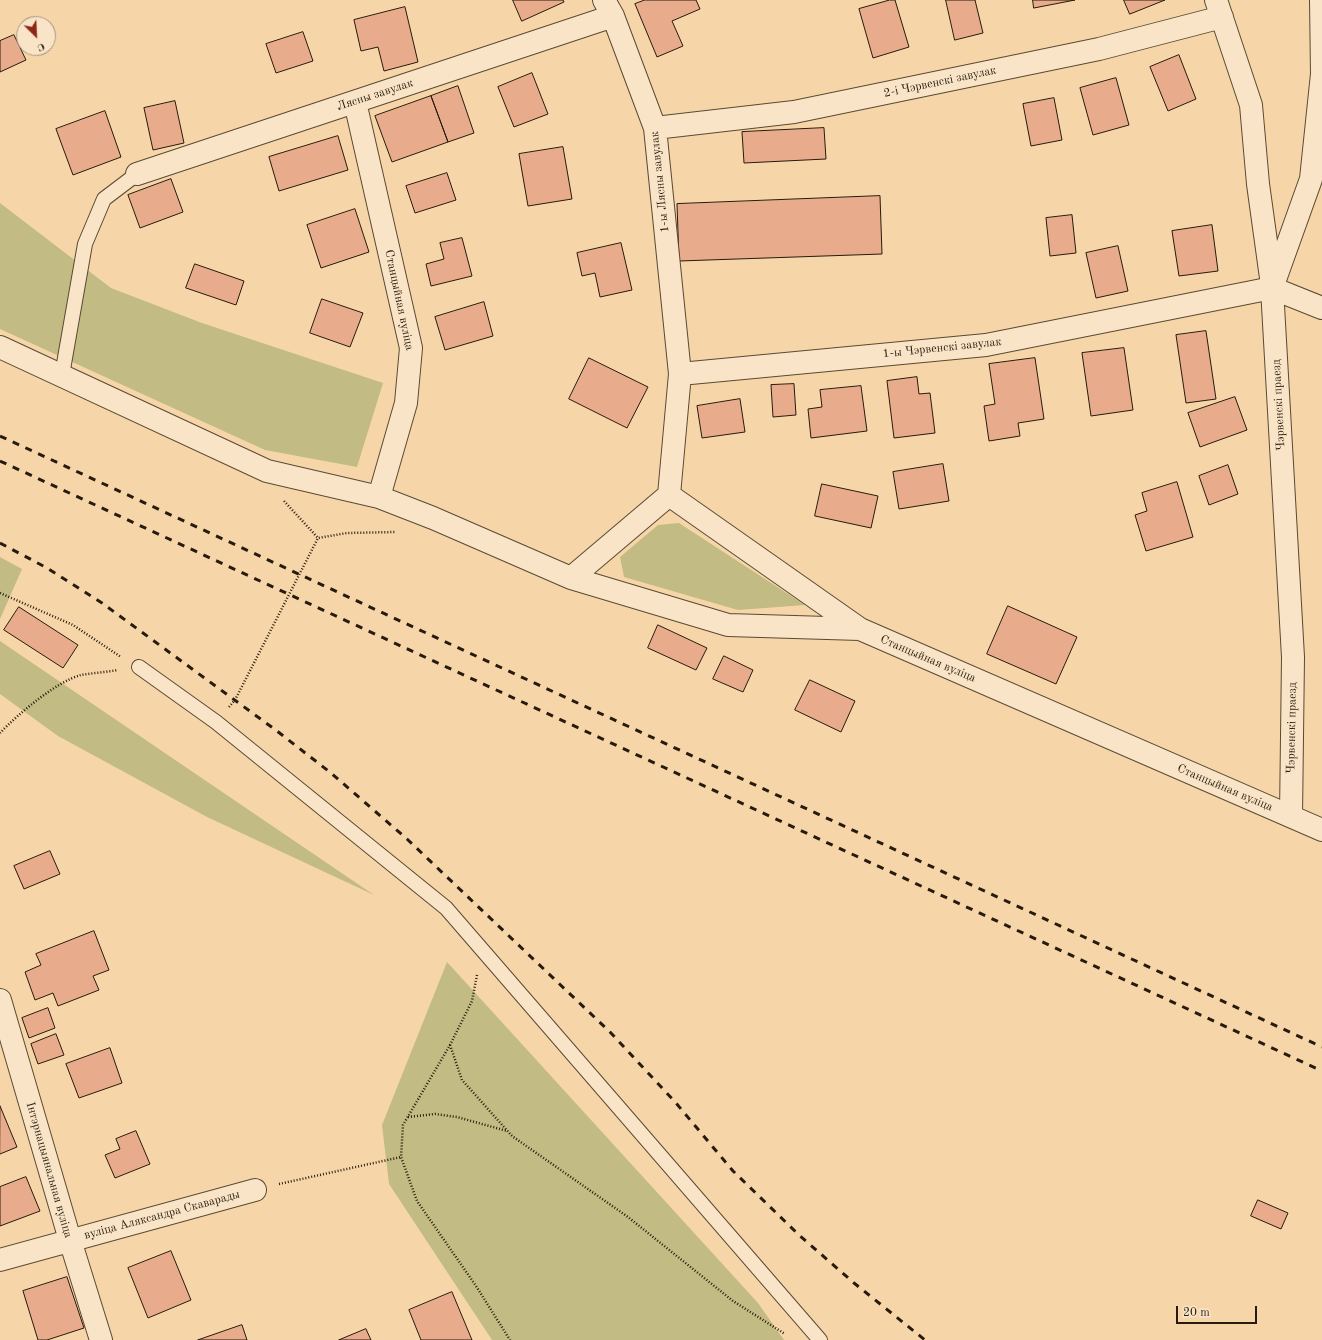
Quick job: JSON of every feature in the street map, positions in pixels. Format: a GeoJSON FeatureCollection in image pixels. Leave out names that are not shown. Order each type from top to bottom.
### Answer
{"type":"FeatureCollection","features":[{"type":"Feature","properties":{"kind":"street","name":"Чэрвенскі праезд"},"geometry":{"type":"LineString","coordinates":[[1291,816],[1293,656],[1272,288],[1311,178],[1322,74],[1321,0]]}},
{"type":"Feature","properties":{"kind":"street","name":"Лясны завулак"},"geometry":{"type":"LineString","coordinates":[[137,174],[355,102],[608,8]]}},
{"type":"Feature","properties":{"kind":"street","name":"1-ы Лясны завулак"},"geometry":{"type":"LineString","coordinates":[[608,8],[655,128],[680,374]]}},
{"type":"Feature","properties":{"kind":"street"},"geometry":{"type":"LineString","coordinates":[[1219,9],[1251,105],[1258,184],[1272,288],[1322,308]]}},
{"type":"Feature","properties":{"kind":"street","name":"2-і Чэрвенскі завулак"},"geometry":{"type":"LineString","coordinates":[[655,128],[794,112],[1099,49],[1219,9]]}},
{"type":"Feature","properties":{"kind":"street","name":"Станцыйная вуліца"},"geometry":{"type":"LineString","coordinates":[[355,102],[411,348],[406,403],[378,497]]}},
{"type":"Feature","properties":{"kind":"street","name":"1-ы Чэрвенскі завулак"},"geometry":{"type":"LineString","coordinates":[[680,374],[986,346],[1272,288]]}},
{"type":"Feature","properties":{"kind":"street"},"geometry":{"type":"LineString","coordinates":[[0,347],[267,471],[378,497],[433,518],[572,578],[728,625],[860,629]]}},
{"type":"Feature","properties":{"kind":"street"},"geometry":{"type":"LineString","coordinates":[[572,578],[669,495],[680,374]]}},
{"type":"Feature","properties":{"kind":"street","name":"Станцыйная вуліца"},"geometry":{"type":"LineString","coordinates":[[669,495],[860,629],[1322,830]]}},
{"type":"Feature","properties":{"kind":"street","name":"Інтэрнацыянальная вуліца"},"geometry":{"type":"LineString","coordinates":[[0,1000],[70,1240],[101,1340]]}},
{"type":"Feature","properties":{"kind":"street","name":"вуліца Аляксандра Скаварады"},"geometry":{"type":"LineString","coordinates":[[0,1260],[255,1190]]}},
{"type":"Feature","properties":{"kind":"lane"},"geometry":{"type":"LineString","coordinates":[[62,375],[84,244],[104,199],[137,174]]}},
{"type":"Feature","properties":{"kind":"lane"},"geometry":{"type":"LineString","coordinates":[[139,667],[216,722],[446,908],[820,1340]]}},
{"type":"Feature","properties":{"kind":"path"},"geometry":{"type":"LineString","coordinates":[[267,471],[284,501],[318,538]]}},
{"type":"Feature","properties":{"kind":"path"},"geometry":{"type":"LineString","coordinates":[[318,538],[347,533],[384,533],[399,531]]}},
{"type":"Feature","properties":{"kind":"path"},"geometry":{"type":"LineString","coordinates":[[216,722],[236,700],[318,538]]}},
{"type":"Feature","properties":{"kind":"path"},"geometry":{"type":"LineString","coordinates":[[0,593],[74,625],[139,667]]}},
{"type":"Feature","properties":{"kind":"path"},"geometry":{"type":"LineString","coordinates":[[0,733],[25,711],[62,684],[80,676],[139,667]]}},
{"type":"Feature","properties":{"kind":"path"},"geometry":{"type":"LineString","coordinates":[[481,948],[472,1001],[450,1045],[403,1125],[402,1157],[417,1201],[476,1286],[510,1340]]}},
{"type":"Feature","properties":{"kind":"path"},"geometry":{"type":"LineString","coordinates":[[450,1045],[462,1080],[508,1131],[628,1217],[733,1301],[787,1335]]}},
{"type":"Feature","properties":{"kind":"path"},"geometry":{"type":"LineString","coordinates":[[408,1117],[435,1114],[457,1117],[508,1131]]}},
{"type":"Feature","properties":{"kind":"path"},"geometry":{"type":"LineString","coordinates":[[255,1190],[402,1157]]}},
{"type":"Feature","properties":{"kind":"shaded area"},"geometry":{"type":"Polygon","coordinates":[[[0,203],[111,288],[202,323],[383,383],[357,467],[265,450],[0,329],[0,203]]]}},
{"type":"Feature","properties":{"kind":"shaded area"},"geometry":{"type":"Polygon","coordinates":[[[679,523],[805,605],[738,610],[624,577],[620,557],[658,525],[679,523]]]}},
{"type":"Feature","properties":{"kind":"shaded area"},"geometry":{"type":"Polygon","coordinates":[[[0,557],[22,569],[0,619],[0,557]]]}},
{"type":"Feature","properties":{"kind":"shaded area"},"geometry":{"type":"Polygon","coordinates":[[[0,641],[374,895],[207,817],[58,736],[0,694],[0,641]]]}},
{"type":"Feature","properties":{"kind":"shaded area"},"geometry":{"type":"Polygon","coordinates":[[[447,962],[758,1303],[784,1340],[492,1340],[389,1184],[382,1125],[447,962]]]}},
{"type":"Feature","properties":{"kind":"building"},"geometry":{"type":"Polygon","coordinates":[[[513,0],[563,0],[564,2],[522,21],[513,0]]]}},
{"type":"Feature","properties":{"kind":"building"},"geometry":{"type":"Polygon","coordinates":[[[645,0],[696,0],[700,9],[672,21],[683,46],[657,57],[635,4],[645,0]]]}},
{"type":"Feature","properties":{"kind":"building"},"geometry":{"type":"Polygon","coordinates":[[[890,0],[895,0],[909,47],[873,58],[859,9],[890,0]]]}},
{"type":"Feature","properties":{"kind":"building"},"geometry":{"type":"Polygon","coordinates":[[[946,0],[975,0],[983,33],[955,40],[946,0]]]}},
{"type":"Feature","properties":{"kind":"building"},"geometry":{"type":"Polygon","coordinates":[[[1033,0],[1075,0],[1034,8],[1033,0]]]}},
{"type":"Feature","properties":{"kind":"building"},"geometry":{"type":"Polygon","coordinates":[[[1124,0],[1165,0],[1130,14],[1124,0]]]}},
{"type":"Feature","properties":{"kind":"building"},"geometry":{"type":"Polygon","coordinates":[[[405,7],[418,62],[384,71],[378,47],[361,51],[354,20],[405,7]]]}},
{"type":"Feature","properties":{"kind":"building"},"geometry":{"type":"Polygon","coordinates":[[[303,32],[313,61],[276,73],[266,44],[303,32]]]}},
{"type":"Feature","properties":{"kind":"building"},"geometry":{"type":"Polygon","coordinates":[[[14,35],[16,39],[16,56],[24,56],[26,60],[0,72],[0,41],[14,35]]]}},
{"type":"Feature","properties":{"kind":"building"},"geometry":{"type":"Polygon","coordinates":[[[1179,55],[1196,99],[1168,111],[1150,67],[1179,55]]]}},
{"type":"Feature","properties":{"kind":"building"},"geometry":{"type":"Polygon","coordinates":[[[532,73],[548,114],[514,127],[498,87],[532,73]]]}},
{"type":"Feature","properties":{"kind":"building"},"geometry":{"type":"Polygon","coordinates":[[[1116,78],[1129,125],[1093,135],[1080,88],[1116,78]]]}},
{"type":"Feature","properties":{"kind":"building"},"geometry":{"type":"Polygon","coordinates":[[[458,86],[474,133],[448,142],[431,96],[458,86]]]}},
{"type":"Feature","properties":{"kind":"building"},"geometry":{"type":"Polygon","coordinates":[[[431,96],[448,142],[392,162],[375,116],[431,96]]]}},
{"type":"Feature","properties":{"kind":"building"},"geometry":{"type":"Polygon","coordinates":[[[1054,98],[1062,140],[1031,146],[1023,104],[1054,98]]]}},
{"type":"Feature","properties":{"kind":"building"},"geometry":{"type":"Polygon","coordinates":[[[175,101],[184,143],[153,150],[144,108],[175,101]]]}},
{"type":"Feature","properties":{"kind":"building"},"geometry":{"type":"Polygon","coordinates":[[[105,111],[121,157],[73,175],[56,129],[105,111]]]}},
{"type":"Feature","properties":{"kind":"building"},"geometry":{"type":"Polygon","coordinates":[[[824,128],[826,159],[744,163],[742,132],[824,128]]]}},
{"type":"Feature","properties":{"kind":"building"},"geometry":{"type":"Polygon","coordinates":[[[338,136],[348,170],[279,191],[269,157],[338,136]]]}},
{"type":"Feature","properties":{"kind":"building"},"geometry":{"type":"Polygon","coordinates":[[[563,147],[572,199],[528,206],[519,154],[563,147]]]}},
{"type":"Feature","properties":{"kind":"building"},"geometry":{"type":"Polygon","coordinates":[[[447,173],[456,200],[415,213],[406,186],[447,173]]]}},
{"type":"Feature","properties":{"kind":"building"},"geometry":{"type":"Polygon","coordinates":[[[171,179],[183,212],[140,228],[128,195],[171,179]]]}},
{"type":"Feature","properties":{"kind":"building"},"geometry":{"type":"Polygon","coordinates":[[[880,196],[882,254],[679,261],[677,204],[880,196]]]}},
{"type":"Feature","properties":{"kind":"building"},"geometry":{"type":"Polygon","coordinates":[[[355,209],[369,252],[321,268],[307,225],[355,209]]]}},
{"type":"Feature","properties":{"kind":"building"},"geometry":{"type":"Polygon","coordinates":[[[1072,215],[1076,253],[1050,256],[1046,218],[1072,215]]]}},
{"type":"Feature","properties":{"kind":"building"},"geometry":{"type":"Polygon","coordinates":[[[1212,225],[1218,271],[1179,276],[1172,231],[1212,225]]]}},
{"type":"Feature","properties":{"kind":"building"},"geometry":{"type":"Polygon","coordinates":[[[462,238],[472,276],[431,286],[426,264],[444,259],[440,243],[462,238]]]}},
{"type":"Feature","properties":{"kind":"building"},"geometry":{"type":"Polygon","coordinates":[[[621,243],[632,290],[600,297],[595,273],[582,276],[577,253],[621,243]]]}},
{"type":"Feature","properties":{"kind":"building"},"geometry":{"type":"Polygon","coordinates":[[[1118,246],[1128,291],[1096,298],[1086,253],[1118,246]]]}},
{"type":"Feature","properties":{"kind":"building"},"geometry":{"type":"Polygon","coordinates":[[[195,264],[244,281],[236,305],[186,288],[195,264]]]}},
{"type":"Feature","properties":{"kind":"building"},"geometry":{"type":"Polygon","coordinates":[[[322,299],[363,313],[350,347],[310,333],[322,299]]]}},
{"type":"Feature","properties":{"kind":"building"},"geometry":{"type":"Polygon","coordinates":[[[484,302],[493,336],[445,350],[435,317],[484,302]]]}},
{"type":"Feature","properties":{"kind":"building"},"geometry":{"type":"Polygon","coordinates":[[[1206,331],[1216,399],[1186,403],[1176,335],[1206,331]]]}},
{"type":"Feature","properties":{"kind":"building"},"geometry":{"type":"Polygon","coordinates":[[[1124,348],[1133,410],[1091,416],[1082,353],[1124,348]]]}},
{"type":"Feature","properties":{"kind":"building"},"geometry":{"type":"Polygon","coordinates":[[[589,358],[648,387],[627,428],[569,399],[589,358]]]}},
{"type":"Feature","properties":{"kind":"building"},"geometry":{"type":"Polygon","coordinates":[[[1035,358],[1044,419],[1018,423],[1020,436],[989,441],[984,406],[995,404],[989,364],[1035,358]]]}},
{"type":"Feature","properties":{"kind":"building"},"geometry":{"type":"Polygon","coordinates":[[[917,377],[919,394],[930,393],[935,433],[894,438],[887,381],[917,377]]]}},
{"type":"Feature","properties":{"kind":"building"},"geometry":{"type":"Polygon","coordinates":[[[794,384],[796,415],[773,417],[771,385],[794,384]]]}},
{"type":"Feature","properties":{"kind":"building"},"geometry":{"type":"Polygon","coordinates":[[[861,386],[867,431],[811,438],[808,409],[822,407],[820,390],[861,386]]]}},
{"type":"Feature","properties":{"kind":"building"},"geometry":{"type":"Polygon","coordinates":[[[1235,397],[1247,430],[1200,447],[1188,413],[1235,397]]]}},
{"type":"Feature","properties":{"kind":"building"},"geometry":{"type":"Polygon","coordinates":[[[740,399],[745,432],[702,438],[697,406],[740,399]]]}},
{"type":"Feature","properties":{"kind":"building"},"geometry":{"type":"Polygon","coordinates":[[[943,464],[949,501],[899,509],[893,472],[943,464]]]}},
{"type":"Feature","properties":{"kind":"building"},"geometry":{"type":"Polygon","coordinates":[[[1228,465],[1238,494],[1209,505],[1199,476],[1228,465]]]}},
{"type":"Feature","properties":{"kind":"building"},"geometry":{"type":"Polygon","coordinates":[[[1177,482],[1193,537],[1146,551],[1135,515],[1147,511],[1142,493],[1177,482]]]}},
{"type":"Feature","properties":{"kind":"building"},"geometry":{"type":"Polygon","coordinates":[[[822,484],[878,496],[871,528],[815,516],[822,484]]]}},
{"type":"Feature","properties":{"kind":"building"},"geometry":{"type":"Polygon","coordinates":[[[1008,606],[1077,637],[1056,684],[987,654],[1008,606]]]}},
{"type":"Feature","properties":{"kind":"building"},"geometry":{"type":"Polygon","coordinates":[[[19,607],[78,645],[63,668],[4,630],[19,607]]]}},
{"type":"Feature","properties":{"kind":"building"},"geometry":{"type":"Polygon","coordinates":[[[658,625],[707,648],[696,670],[648,648],[658,625]]]}},
{"type":"Feature","properties":{"kind":"building"},"geometry":{"type":"Polygon","coordinates":[[[724,656],[753,670],[743,692],[713,679],[724,656]]]}},
{"type":"Feature","properties":{"kind":"building"},"geometry":{"type":"Polygon","coordinates":[[[810,680],[855,701],[841,732],[795,710],[810,680]]]}},
{"type":"Feature","properties":{"kind":"building"},"geometry":{"type":"Polygon","coordinates":[[[50,851],[60,874],[24,889],[14,866],[50,851]]]}},
{"type":"Feature","properties":{"kind":"building"},"geometry":{"type":"Polygon","coordinates":[[[94,931],[109,970],[93,976],[99,990],[58,1006],[53,993],[35,1000],[25,972],[41,965],[36,954],[94,931]]]}},
{"type":"Feature","properties":{"kind":"building"},"geometry":{"type":"Polygon","coordinates":[[[48,1008],[55,1028],[29,1038],[22,1018],[48,1008]]]}},
{"type":"Feature","properties":{"kind":"building"},"geometry":{"type":"Polygon","coordinates":[[[56,1034],[64,1055],[38,1064],[31,1044],[56,1034]]]}},
{"type":"Feature","properties":{"kind":"building"},"geometry":{"type":"Polygon","coordinates":[[[110,1048],[122,1083],[79,1098],[66,1064],[110,1048]]]}},
{"type":"Feature","properties":{"kind":"building"},"geometry":{"type":"Polygon","coordinates":[[[0,1106],[17,1147],[0,1154],[0,1106]]]}},
{"type":"Feature","properties":{"kind":"building"},"geometry":{"type":"Polygon","coordinates":[[[136,1131],[150,1164],[115,1178],[105,1155],[120,1149],[116,1139],[136,1131]]]}},
{"type":"Feature","properties":{"kind":"building"},"geometry":{"type":"Polygon","coordinates":[[[26,1177],[40,1211],[0,1226],[0,1187],[26,1177]]]}},
{"type":"Feature","properties":{"kind":"building"},"geometry":{"type":"Polygon","coordinates":[[[1258,1200],[1288,1213],[1281,1229],[1251,1216],[1258,1200]]]}},
{"type":"Feature","properties":{"kind":"building"},"geometry":{"type":"Polygon","coordinates":[[[171,1251],[191,1300],[148,1318],[128,1268],[171,1251]]]}},
{"type":"Feature","properties":{"kind":"building"},"geometry":{"type":"Polygon","coordinates":[[[67,1277],[84,1328],[47,1340],[38,1340],[23,1291],[67,1277]]]}},
{"type":"Feature","properties":{"kind":"building"},"geometry":{"type":"Polygon","coordinates":[[[452,1292],[472,1340],[421,1340],[409,1310],[452,1292]]]}},
{"type":"Feature","properties":{"kind":"building"},"geometry":{"type":"Polygon","coordinates":[[[242,1325],[247,1340],[198,1340],[242,1325]]]}},
{"type":"Feature","properties":{"kind":"building"},"geometry":{"type":"Polygon","coordinates":[[[366,1329],[371,1340],[339,1340],[366,1329]]]}},
{"type":"Feature","properties":{"kind":"railway"},"geometry":{"type":"LineString","coordinates":[[0,436],[1322,1047]]}},
{"type":"Feature","properties":{"kind":"railway"},"geometry":{"type":"LineString","coordinates":[[0,461],[1322,1071]]}},
{"type":"Feature","properties":{"kind":"railway"},"geometry":{"type":"LineString","coordinates":[[0,543],[47,568],[102,603],[277,731],[331,773],[407,839],[610,1032],[676,1103],[733,1171],[799,1235],[854,1283],[925,1340]]}}]}
